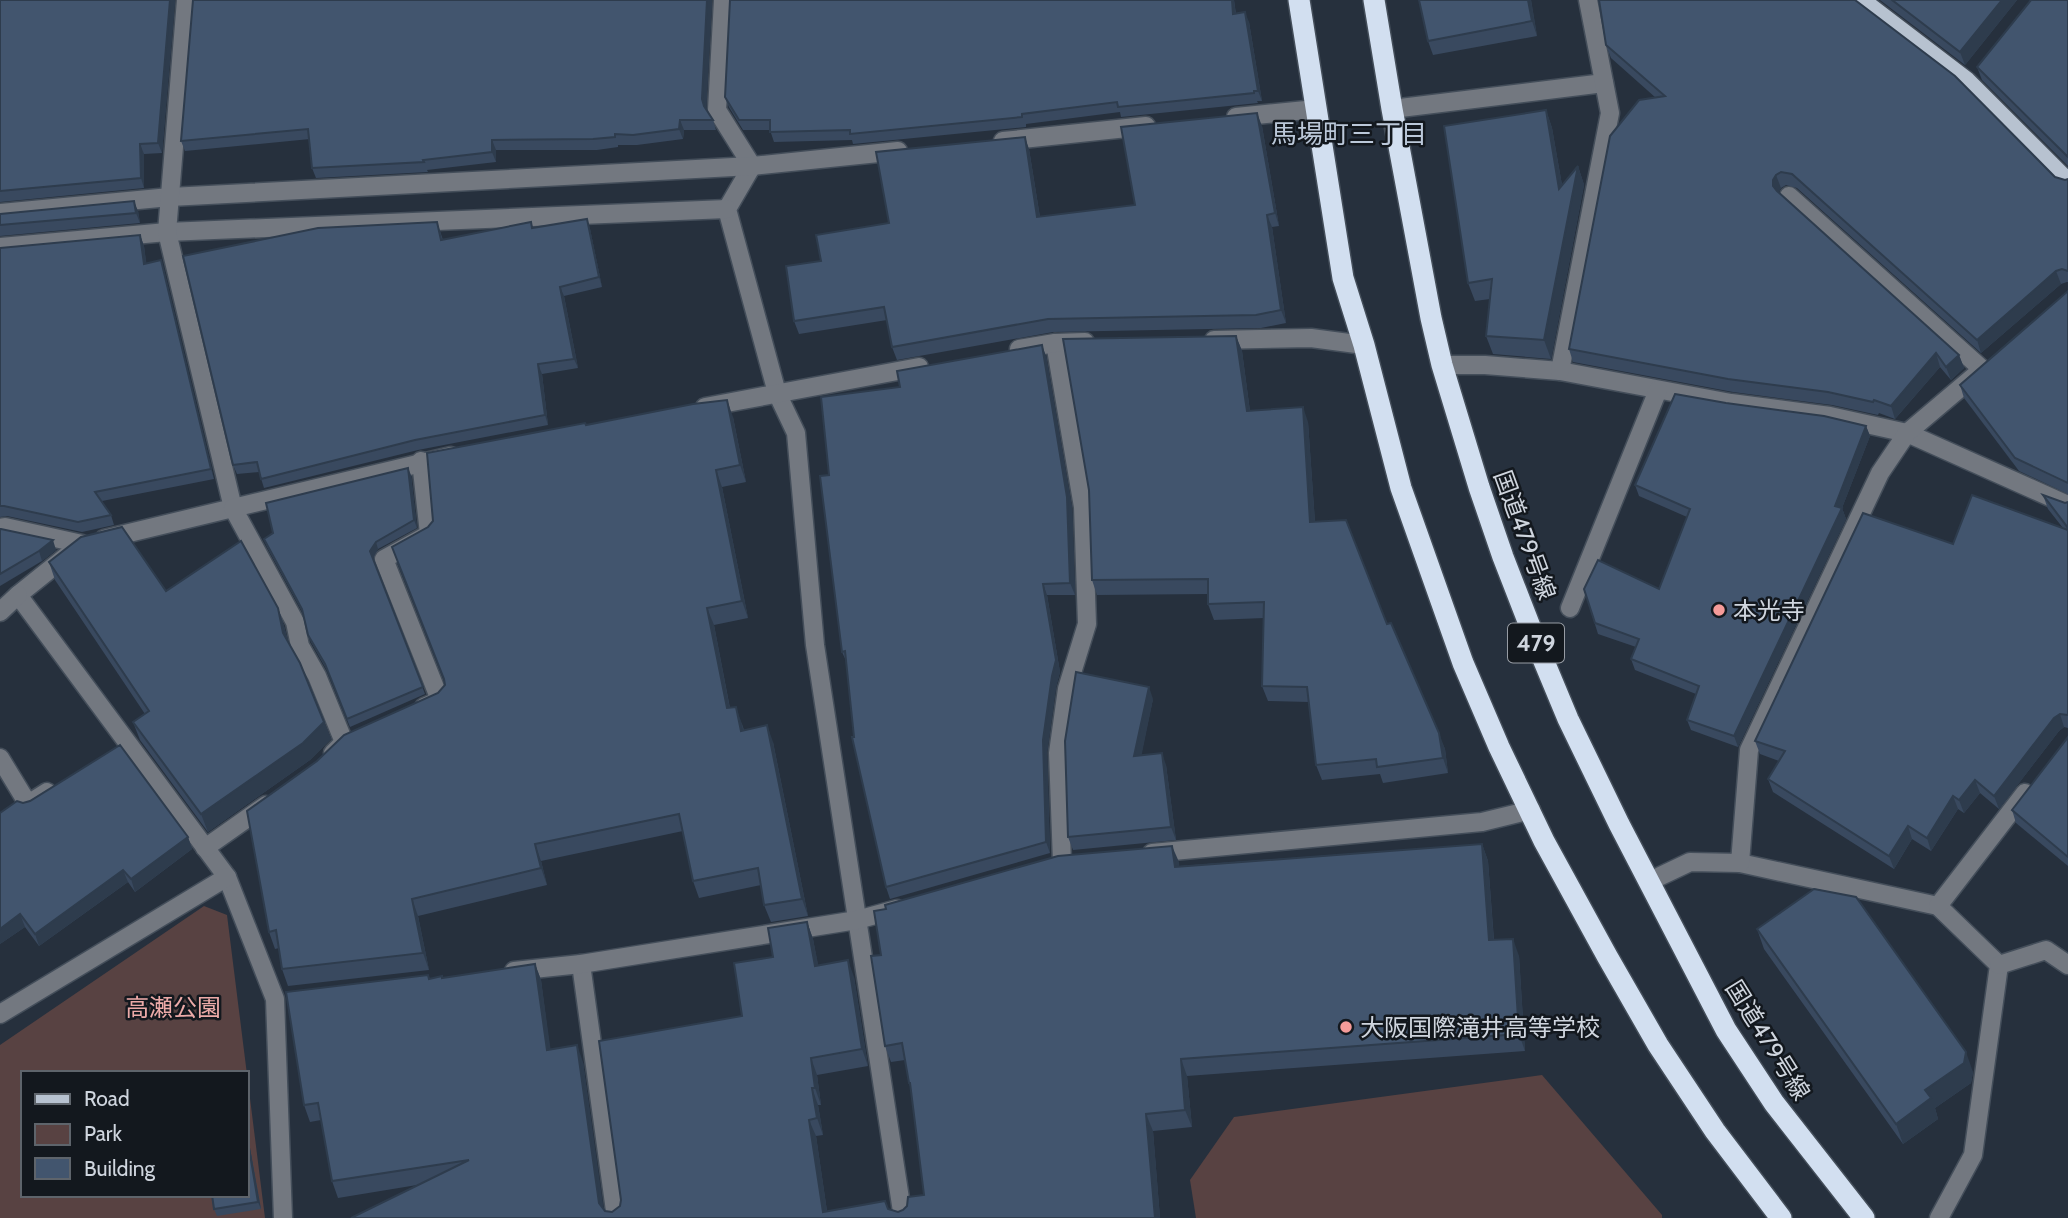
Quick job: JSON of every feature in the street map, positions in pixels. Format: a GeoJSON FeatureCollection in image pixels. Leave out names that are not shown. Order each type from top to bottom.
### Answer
{"type":"FeatureCollection","features":[{"type":"Feature","properties":{"kind":"highway"},"geometry":{"type":"LineString","coordinates":[[1299,0],[1343,278],[1364,345],[1401,488],[1463,663],[1544,841],[1658,1045],[1716,1131],[1781,1218]]}},
{"type":"Feature","properties":{"kind":"highway","name":"国道479号線"},"geometry":{"type":"LineString","coordinates":[[1374,0],[1431,318],[1442,365],[1499,546],[1538,647],[1568,719],[1619,824],[1726,1030],[1774,1103],[1864,1218]]}},
{"type":"Feature","properties":{"kind":"main road"},"geometry":{"type":"LineString","coordinates":[[1861,0],[1971,76],[2068,182]]}},
{"type":"Feature","properties":{"kind":"street"},"geometry":{"type":"LineString","coordinates":[[186,0],[167,232],[233,508],[295,622],[300,646],[350,740],[317,769]]}},
{"type":"Feature","properties":{"kind":"street"},"geometry":{"type":"LineString","coordinates":[[723,0],[717,110],[752,166]]}},
{"type":"Feature","properties":{"kind":"street"},"geometry":{"type":"LineString","coordinates":[[1560,371],[1610,113],[1588,0]]}},
{"type":"Feature","properties":{"kind":"street"},"geometry":{"type":"LineString","coordinates":[[1392,108],[1604,83]]}},
{"type":"Feature","properties":{"kind":"street"},"geometry":{"type":"LineString","coordinates":[[1216,119],[1316,109]]}},
{"type":"Feature","properties":{"kind":"street"},"geometry":{"type":"LineString","coordinates":[[984,143],[1161,125]]}},
{"type":"Feature","properties":{"kind":"street"},"geometry":{"type":"LineString","coordinates":[[0,213],[170,197],[752,166],[916,150]]}},
{"type":"Feature","properties":{"kind":"street"},"geometry":{"type":"LineString","coordinates":[[752,166],[727,209],[777,393],[796,433],[815,645],[903,1218]]}},
{"type":"Feature","properties":{"kind":"street"},"geometry":{"type":"LineString","coordinates":[[1740,863],[1749,750],[1880,473],[1907,433],[1987,365],[1789,195]]}},
{"type":"Feature","properties":{"kind":"street"},"geometry":{"type":"LineString","coordinates":[[0,247],[167,232],[727,209]]}},
{"type":"Feature","properties":{"kind":"street"},"geometry":{"type":"LineString","coordinates":[[1203,340],[1311,338],[1364,345]]}},
{"type":"Feature","properties":{"kind":"street"},"geometry":{"type":"LineString","coordinates":[[1002,352],[1055,342],[1096,342]]}},
{"type":"Feature","properties":{"kind":"street"},"geometry":{"type":"LineString","coordinates":[[1055,342],[1083,507],[1087,624],[1068,689],[1058,754],[1062,862]]}},
{"type":"Feature","properties":{"kind":"street"},"geometry":{"type":"LineString","coordinates":[[681,411],[936,364]]}},
{"type":"Feature","properties":{"kind":"street"},"geometry":{"type":"LineString","coordinates":[[1442,365],[1485,365],[1560,371],[1731,403],[1830,416],[1907,433],[2068,505]]}},
{"type":"Feature","properties":{"kind":"street"},"geometry":{"type":"LineString","coordinates":[[1570,608],[1658,390]]}},
{"type":"Feature","properties":{"kind":"street"},"geometry":{"type":"LineString","coordinates":[[0,612],[82,544],[462,453]]}},
{"type":"Feature","properties":{"kind":"street"},"geometry":{"type":"LineString","coordinates":[[404,716],[440,700],[384,559],[429,534],[421,461]]}},
{"type":"Feature","properties":{"kind":"street"},"geometry":{"type":"LineString","coordinates":[[0,528],[82,544]]}},
{"type":"Feature","properties":{"kind":"street"},"geometry":{"type":"LineString","coordinates":[[18,595],[122,746],[227,877],[282,998],[283,1218]]}},
{"type":"Feature","properties":{"kind":"street"},"geometry":{"type":"LineString","coordinates":[[0,758],[28,804],[61,783]]}},
{"type":"Feature","properties":{"kind":"street"},"geometry":{"type":"LineString","coordinates":[[1938,906],[2035,780]]}},
{"type":"Feature","properties":{"kind":"street"},"geometry":{"type":"LineString","coordinates":[[205,848],[284,792]]}},
{"type":"Feature","properties":{"kind":"street"},"geometry":{"type":"LineString","coordinates":[[1130,855],[1482,822],[1531,810]]}},
{"type":"Feature","properties":{"kind":"street"},"geometry":{"type":"LineString","coordinates":[[1650,881],[1690,862],[1740,863],[1938,906],[1999,965]]}},
{"type":"Feature","properties":{"kind":"street"},"geometry":{"type":"LineString","coordinates":[[0,1013],[227,877]]}},
{"type":"Feature","properties":{"kind":"street"},"geometry":{"type":"LineString","coordinates":[[501,973],[581,964],[856,920],[908,905]]}},
{"type":"Feature","properties":{"kind":"street"},"geometry":{"type":"LineString","coordinates":[[1999,965],[2046,950],[2068,965]]}},
{"type":"Feature","properties":{"kind":"street"},"geometry":{"type":"LineString","coordinates":[[581,964],[616,1218]]}},
{"type":"Feature","properties":{"kind":"street"},"geometry":{"type":"LineString","coordinates":[[1939,1218],[1973,1155],[1999,965]]}},
{"type":"Feature","properties":{"kind":"green space","name":"高瀬公園"},"geometry":{"type":"Polygon","coordinates":[[[204,906],[227,915],[247,1071],[21,1071],[21,1197],[248,1197],[248,1082],[265,1218],[0,1218],[0,1045],[204,906]]]}},
{"type":"Feature","properties":{"kind":"green space"},"geometry":{"type":"Polygon","coordinates":[[[1542,1075],[1662,1218],[1196,1218],[1190,1180],[1234,1117],[1542,1075]]]}},
{"type":"Feature","properties":{"kind":"building"},"geometry":{"type":"Polygon","coordinates":[[[0,0],[170,0],[158,143],[140,144],[141,178],[0,191],[0,0]]]}},
{"type":"Feature","properties":{"kind":"building"},"geometry":{"type":"Polygon","coordinates":[[[193,0],[707,0],[702,99],[713,120],[680,120],[679,129],[633,135],[615,134],[615,137],[593,139],[492,140],[492,152],[423,160],[424,162],[312,168],[308,129],[181,141],[193,0]]]}},
{"type":"Feature","properties":{"kind":"building"},"geometry":{"type":"Polygon","coordinates":[[[730,0],[1232,0],[1233,14],[1245,12],[1258,91],[1118,107],[1117,102],[1022,114],[1022,117],[850,134],[850,130],[770,132],[770,120],[739,120],[725,97],[730,0]]]}},
{"type":"Feature","properties":{"kind":"building"},"geometry":{"type":"Polygon","coordinates":[[[1419,0],[1528,0],[1532,21],[1428,41],[1419,0]]]}},
{"type":"Feature","properties":{"kind":"building"},"geometry":{"type":"Polygon","coordinates":[[[1599,0],[1855,0],[1955,76],[2055,177],[2068,179],[2068,271],[2056,271],[1977,340],[1792,174],[1781,172],[1773,180],[1777,191],[1959,355],[1946,367],[1936,353],[1891,406],[1874,400],[1873,402],[1828,392],[1728,379],[1569,349],[1610,136],[1639,100],[1665,96],[1606,45],[1599,0]]]}},
{"type":"Feature","properties":{"kind":"building"},"geometry":{"type":"Polygon","coordinates":[[[1892,0],[2002,0],[1960,52],[1892,0]]]}},
{"type":"Feature","properties":{"kind":"building"},"geometry":{"type":"Polygon","coordinates":[[[2031,0],[2068,0],[2068,157],[1977,67],[2031,0]]]}},
{"type":"Feature","properties":{"kind":"building"},"geometry":{"type":"Polygon","coordinates":[[[1546,110],[1559,189],[1578,166],[1544,340],[1486,336],[1492,279],[1468,283],[1444,126],[1546,110]]]}},
{"type":"Feature","properties":{"kind":"building"},"geometry":{"type":"Polygon","coordinates":[[[1257,113],[1275,213],[1267,215],[1281,310],[1256,315],[1048,319],[892,347],[884,307],[794,321],[786,266],[821,261],[816,235],[889,223],[876,152],[1025,137],[1037,217],[1135,205],[1121,127],[1257,113]]]}},
{"type":"Feature","properties":{"kind":"building"},"geometry":{"type":"Polygon","coordinates":[[[134,201],[136,213],[0,225],[0,214],[134,201]]]}},
{"type":"Feature","properties":{"kind":"building"},"geometry":{"type":"Polygon","coordinates":[[[587,219],[599,277],[560,287],[574,359],[538,364],[545,415],[415,440],[261,479],[257,462],[233,465],[183,256],[318,228],[437,222],[441,240],[531,222],[532,228],[587,219]]]}},
{"type":"Feature","properties":{"kind":"building"},"geometry":{"type":"Polygon","coordinates":[[[140,235],[144,264],[161,260],[211,469],[95,492],[111,515],[78,522],[0,506],[0,248],[140,235]]]}},
{"type":"Feature","properties":{"kind":"building"},"geometry":{"type":"Polygon","coordinates":[[[2068,291],[2068,483],[2015,458],[1960,385],[2068,291]]]}},
{"type":"Feature","properties":{"kind":"building"},"geometry":{"type":"Polygon","coordinates":[[[1236,336],[1247,411],[1303,407],[1310,522],[1346,520],[1387,624],[1391,623],[1439,733],[1443,758],[1377,767],[1376,759],[1316,765],[1307,687],[1262,686],[1264,602],[1208,604],[1208,579],[1092,580],[1089,490],[1063,339],[1236,336]]]}},
{"type":"Feature","properties":{"kind":"building"},"geometry":{"type":"Polygon","coordinates":[[[1042,345],[1067,497],[1070,583],[1043,584],[1056,660],[1043,740],[1046,842],[886,887],[852,737],[845,651],[842,652],[820,476],[829,475],[821,397],[900,387],[897,371],[1042,345]]]}},
{"type":"Feature","properties":{"kind":"building"},"geometry":{"type":"Polygon","coordinates":[[[1675,394],[1824,416],[1866,426],[1835,506],[1842,508],[1734,736],[1687,720],[1699,686],[1631,659],[1639,639],[1595,623],[1584,589],[1598,560],[1659,589],[1690,509],[1635,485],[1675,394]]]}},
{"type":"Feature","properties":{"kind":"building"},"geometry":{"type":"Polygon","coordinates":[[[727,400],[740,465],[716,470],[742,601],[707,608],[727,708],[736,707],[741,731],[767,725],[802,899],[764,905],[758,868],[693,881],[679,814],[535,844],[541,868],[412,899],[423,953],[282,969],[276,930],[269,932],[247,811],[317,761],[344,735],[438,693],[445,685],[392,547],[428,527],[433,521],[427,453],[727,400]]]}},
{"type":"Feature","properties":{"kind":"building"},"geometry":{"type":"Polygon","coordinates":[[[408,468],[414,520],[376,542],[370,551],[423,687],[347,719],[325,664],[308,635],[302,609],[264,539],[273,533],[266,503],[408,468]]]}},
{"type":"Feature","properties":{"kind":"building"},"geometry":{"type":"Polygon","coordinates":[[[1972,495],[2068,530],[2068,715],[2060,714],[2054,718],[1994,796],[1975,780],[1959,800],[1953,796],[1927,838],[1908,826],[1889,856],[1768,779],[1785,751],[1755,741],[1863,513],[1953,544],[1972,495]]]}},
{"type":"Feature","properties":{"kind":"building"},"geometry":{"type":"Polygon","coordinates":[[[2043,495],[2068,502],[2068,528],[2043,495]]]}},
{"type":"Feature","properties":{"kind":"building"},"geometry":{"type":"Polygon","coordinates":[[[122,527],[166,591],[241,541],[278,608],[283,633],[300,663],[324,722],[303,743],[201,814],[133,722],[149,711],[49,562],[81,537],[122,527]]]}},
{"type":"Feature","properties":{"kind":"building"},"geometry":{"type":"Polygon","coordinates":[[[0,529],[53,540],[0,574],[0,529]]]}},
{"type":"Feature","properties":{"kind":"building"},"geometry":{"type":"Polygon","coordinates":[[[1076,672],[1149,687],[1134,756],[1162,753],[1171,827],[1068,837],[1065,741],[1076,672]]]}},
{"type":"Feature","properties":{"kind":"building"},"geometry":{"type":"Polygon","coordinates":[[[2068,737],[2068,857],[2012,810],[2068,737]]]}},
{"type":"Feature","properties":{"kind":"building"},"geometry":{"type":"Polygon","coordinates":[[[120,745],[188,837],[131,879],[123,870],[35,934],[20,914],[0,929],[0,813],[17,801],[30,801],[120,745]]]}},
{"type":"Feature","properties":{"kind":"building"},"geometry":{"type":"Polygon","coordinates":[[[1482,844],[1489,940],[1513,939],[1519,1034],[1181,1059],[1185,1110],[1146,1114],[1155,1218],[351,1218],[469,1160],[332,1181],[318,1103],[304,1105],[286,992],[428,975],[429,979],[442,978],[535,964],[547,1050],[577,1045],[599,1203],[605,1211],[612,1212],[620,1206],[621,1200],[599,1041],[742,1016],[734,963],[773,957],[768,928],[807,922],[815,966],[848,960],[862,1049],[811,1058],[817,1118],[809,1120],[823,1212],[885,1201],[888,1209],[898,1212],[907,1206],[908,1197],[924,1195],[910,1083],[902,1043],[885,1046],[871,956],[881,955],[874,911],[886,909],[885,905],[1058,856],[1172,846],[1175,867],[1482,844]]]}},
{"type":"Feature","properties":{"kind":"building"},"geometry":{"type":"Polygon","coordinates":[[[1814,889],[1856,897],[1966,1052],[1964,1063],[1925,1090],[1931,1098],[1896,1124],[1757,929],[1814,889]]]}},
{"type":"Feature","properties":{"kind":"building"},"geometry":{"type":"Polygon","coordinates":[[[248,1142],[258,1202],[214,1209],[212,1197],[248,1197],[248,1142]]]}},
{"type":"Feature","properties":{"kind":"place","name":"本光寺"},"geometry":{"type":"Point","coordinates":[1719,610]}},
{"type":"Feature","properties":{"kind":"place","name":"大阪国際滝井高等学校"},"geometry":{"type":"Point","coordinates":[1346,1027]}},
{"type":"Feature","properties":{"kind":"district","name":"馬場町三丁目"},"geometry":{"type":"Point","coordinates":[1349,134]}}]}
